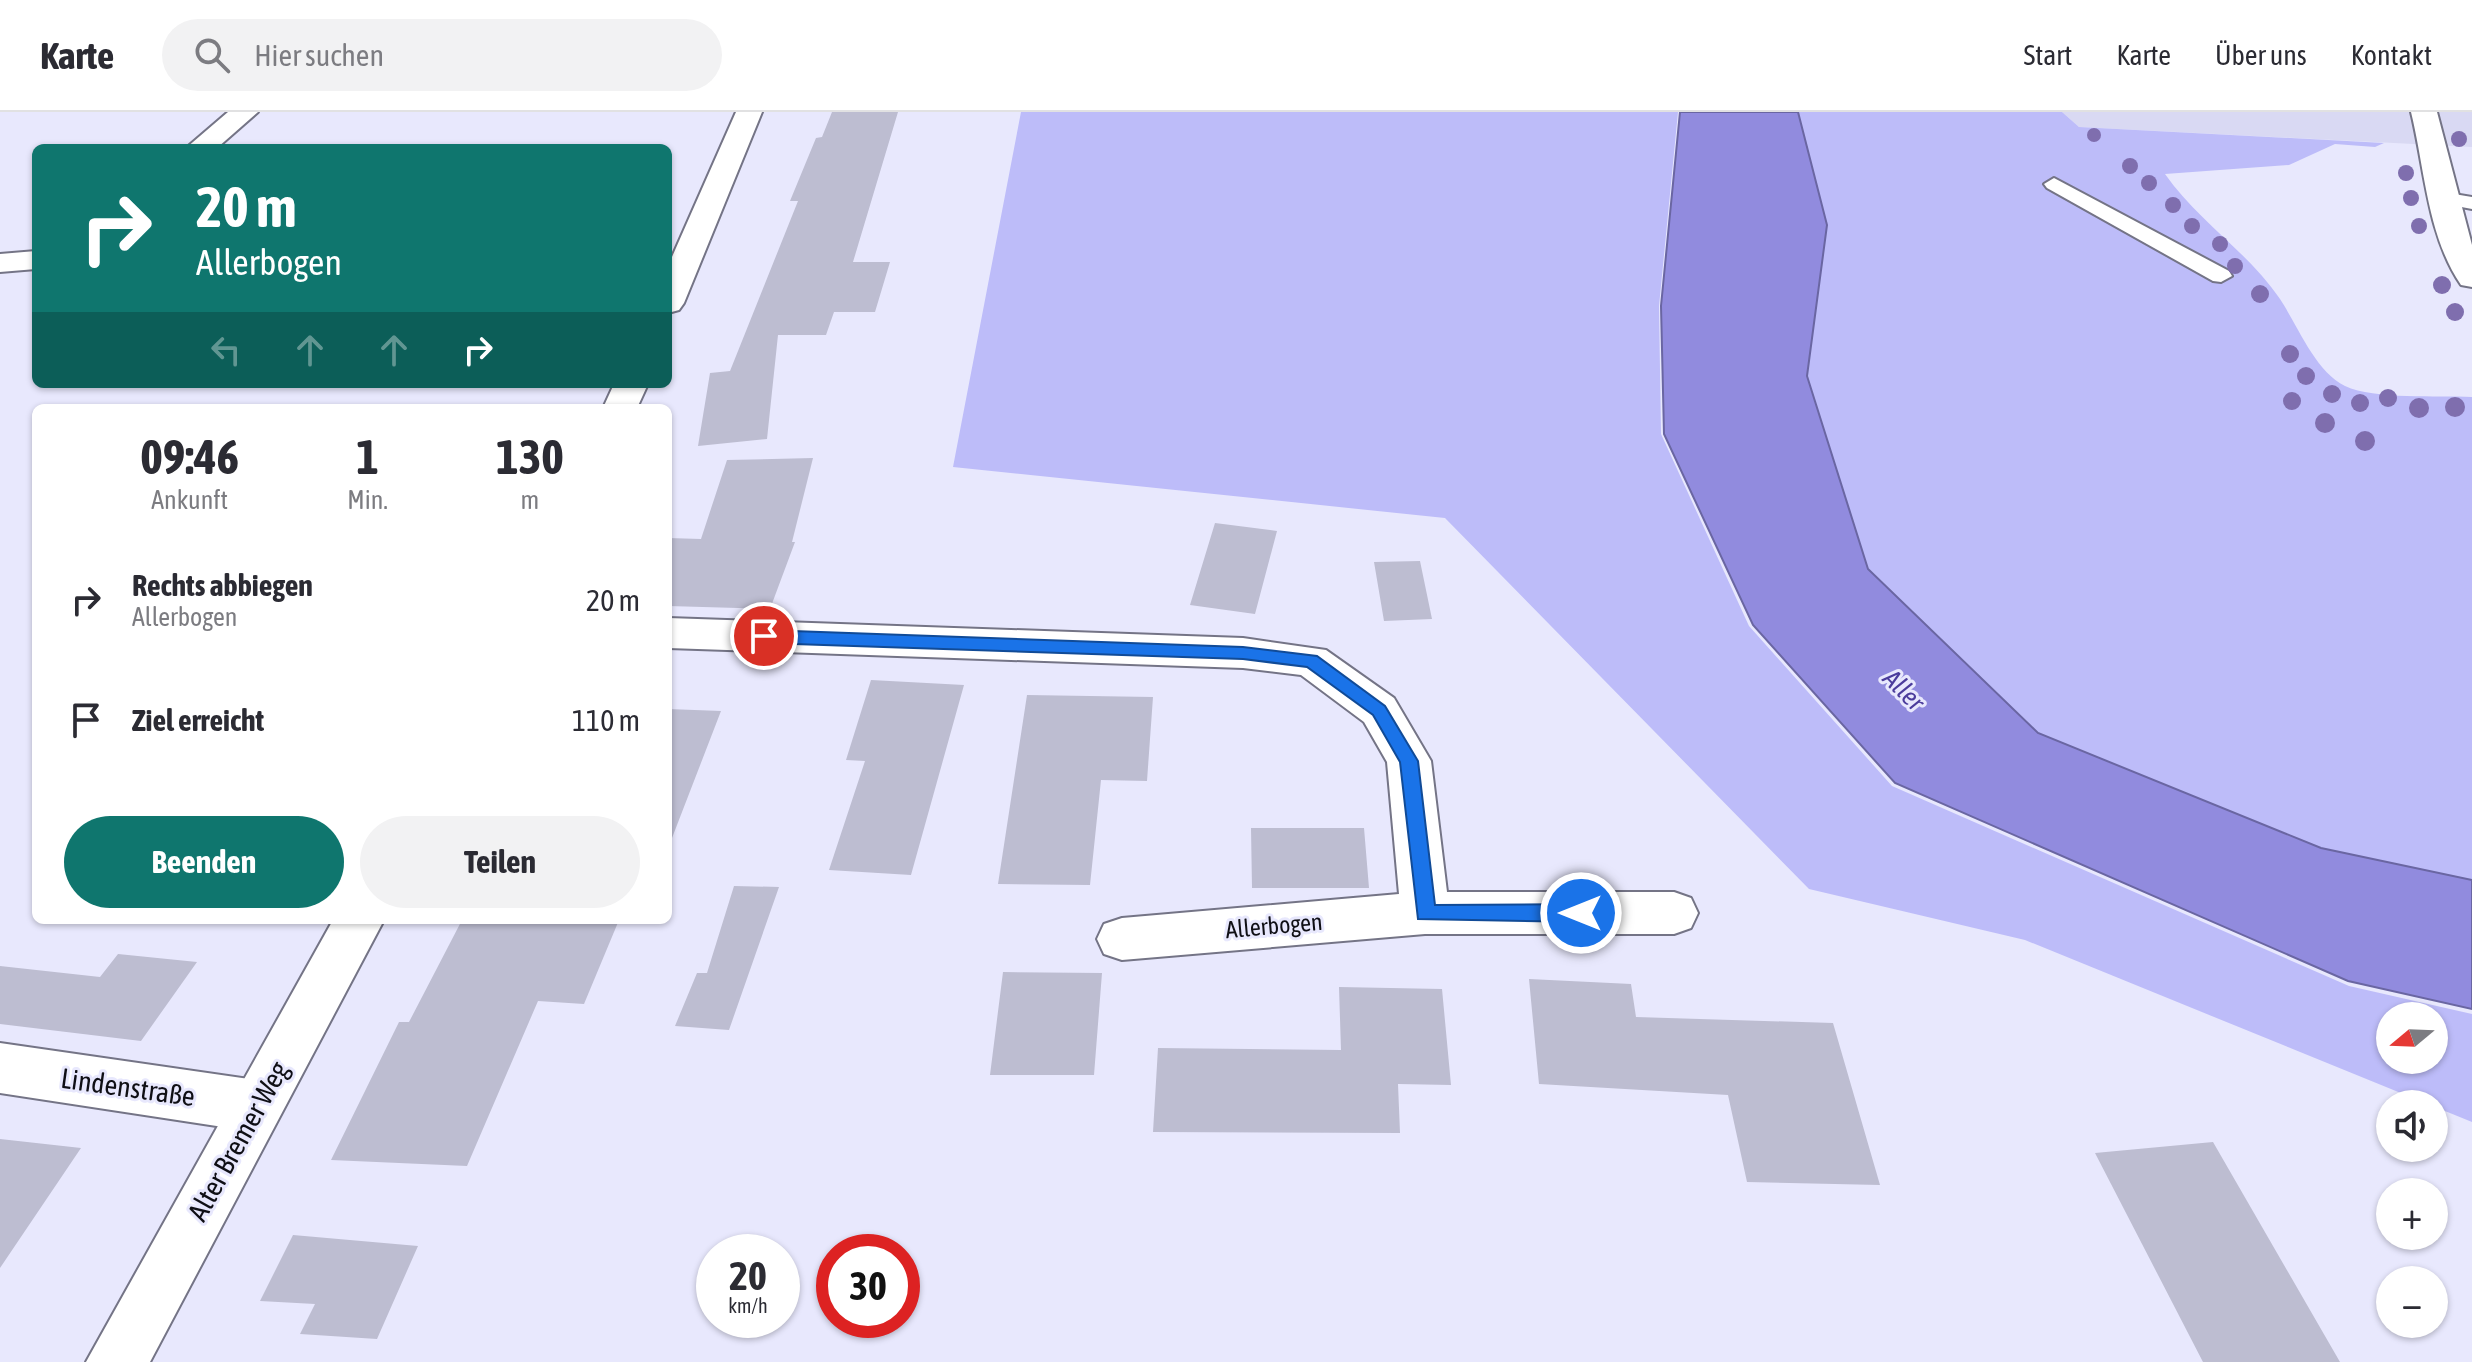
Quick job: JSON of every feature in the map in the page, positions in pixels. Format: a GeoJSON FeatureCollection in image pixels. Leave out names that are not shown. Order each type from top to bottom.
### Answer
{"type":"FeatureCollection","features":[{"type":"Feature","properties":{"kind":"street"},"geometry":{"type":"LineString","coordinates":[[205,144],[245,112]]}},
{"type":"Feature","properties":{"kind":"street"},"geometry":{"type":"LineString","coordinates":[[672,289],[749,112]]}},
{"type":"Feature","properties":{"kind":"street"},"geometry":{"type":"LineString","coordinates":[[2424,112],[2436,152],[2442,198],[2462,262],[2472,278]]}},
{"type":"Feature","properties":{"kind":"street"},"geometry":{"type":"LineString","coordinates":[[0,263],[32,260]]}},
{"type":"Feature","properties":{"kind":"street"},"geometry":{"type":"LineString","coordinates":[[672,633],[1243,653],[1311,661],[1379,710],[1409,761],[1425,913]]}},
{"type":"Feature","properties":{"kind":"street","name":"Allerbogen"},"geometry":{"type":"LineString","coordinates":[[1122,939],[1425,913],[1674,913]]}},
{"type":"Feature","properties":{"kind":"street","name":"Alter Bremer Weg"},"geometry":{"type":"LineString","coordinates":[[117,1362],[357,924]]}},
{"type":"Feature","properties":{"kind":"street","name":"Lindenstraße"},"geometry":{"type":"LineString","coordinates":[[0,1068],[256,1106]]}},
{"type":"Feature","properties":{"kind":"lane"},"geometry":{"type":"LineString","coordinates":[[2054,184],[2221,276]]}},
{"type":"Feature","properties":{"kind":"lane"},"geometry":{"type":"LineString","coordinates":[[2442,198],[2472,203]]}},
{"type":"Feature","properties":{"kind":"shaded area"},"geometry":{"type":"Polygon","coordinates":[[[1021,112],[1678,112],[1659,306],[1661,434],[1749,626],[1892,786],[2349,986],[2419,1002],[2376,1002],[2376,1074],[2448,1074],[2448,1009],[2472,1014],[2472,1122],[2448,1112],[2448,1090],[2393,1090],[2025,940],[1809,889],[1445,518],[953,467],[1021,112]]]}},
{"type":"Feature","properties":{"kind":"shaded area"},"geometry":{"type":"Polygon","coordinates":[[[1798,112],[2062,112],[2079,127],[2384,143],[2375,147],[2335,144],[2289,165],[2165,174],[2192,207],[2267,282],[2316,359],[2334,379],[2345,386],[2373,393],[2472,397],[2472,880],[2321,848],[2038,733],[1868,569],[1807,376],[1827,225],[1798,112]]]}},
{"type":"Feature","properties":{"kind":"shaded area"},"geometry":{"type":"Polygon","coordinates":[[[2062,112],[2472,112],[2472,147],[2079,127],[2062,112]]]}},
{"type":"Feature","properties":{"kind":"water","name":"Aller"},"geometry":{"type":"Polygon","coordinates":[[[1680,112],[1798,112],[1827,225],[1807,376],[1868,569],[2038,733],[2321,848],[2472,880],[2472,1009],[2348,981],[1895,783],[1753,625],[1664,434],[1661,306],[1680,112]]]}},
{"type":"Feature","properties":{"kind":"building"},"geometry":{"type":"Polygon","coordinates":[[[832,112],[898,112],[853,262],[890,262],[875,312],[834,312],[826,335],[778,335],[767,439],[698,446],[710,373],[730,371],[798,201],[790,201],[816,138],[822,137],[832,112]]]}},
{"type":"Feature","properties":{"kind":"building"},"geometry":{"type":"Polygon","coordinates":[[[813,458],[792,542],[795,542],[770,609],[672,606],[672,538],[701,539],[727,460],[813,458]]]}},
{"type":"Feature","properties":{"kind":"building"},"geometry":{"type":"Polygon","coordinates":[[[1215,523],[1277,531],[1255,614],[1190,605],[1215,523]]]}},
{"type":"Feature","properties":{"kind":"building"},"geometry":{"type":"Polygon","coordinates":[[[1420,561],[1432,619],[1384,621],[1374,562],[1420,561]]]}},
{"type":"Feature","properties":{"kind":"building"},"geometry":{"type":"Polygon","coordinates":[[[871,680],[964,685],[911,875],[829,870],[865,761],[846,760],[871,680]]]}},
{"type":"Feature","properties":{"kind":"building"},"geometry":{"type":"Polygon","coordinates":[[[1027,695],[1153,697],[1147,781],[1101,780],[1090,885],[998,884],[1027,695]]]}},
{"type":"Feature","properties":{"kind":"building"},"geometry":{"type":"Polygon","coordinates":[[[672,709],[721,711],[672,838],[672,709]]]}},
{"type":"Feature","properties":{"kind":"building"},"geometry":{"type":"Polygon","coordinates":[[[1251,828],[1364,828],[1369,888],[1252,888],[1251,828]]]}},
{"type":"Feature","properties":{"kind":"building"},"geometry":{"type":"Polygon","coordinates":[[[734,886],[779,887],[729,1030],[675,1026],[697,973],[707,973],[734,886]]]}},
{"type":"Feature","properties":{"kind":"building"},"geometry":{"type":"Polygon","coordinates":[[[460,924],[617,924],[584,1004],[538,1001],[467,1166],[331,1160],[399,1022],[409,1022],[460,924]]]}},
{"type":"Feature","properties":{"kind":"building"},"geometry":{"type":"Polygon","coordinates":[[[118,954],[197,962],[141,1041],[0,1024],[0,966],[100,977],[118,954]]]}},
{"type":"Feature","properties":{"kind":"building"},"geometry":{"type":"Polygon","coordinates":[[[1003,972],[1102,973],[1094,1075],[990,1075],[1003,972]]]}},
{"type":"Feature","properties":{"kind":"building"},"geometry":{"type":"Polygon","coordinates":[[[1529,979],[1631,984],[1636,1017],[1833,1023],[1880,1185],[1747,1182],[1728,1095],[1539,1084],[1529,979]]]}},
{"type":"Feature","properties":{"kind":"building"},"geometry":{"type":"Polygon","coordinates":[[[1339,987],[1442,989],[1451,1085],[1398,1084],[1400,1133],[1153,1132],[1158,1048],[1341,1050],[1339,987]]]}},
{"type":"Feature","properties":{"kind":"building"},"geometry":{"type":"Polygon","coordinates":[[[0,1139],[81,1148],[0,1268],[0,1139]]]}},
{"type":"Feature","properties":{"kind":"building"},"geometry":{"type":"Polygon","coordinates":[[[2213,1142],[2340,1362],[2203,1362],[2095,1153],[2213,1142]]]}},
{"type":"Feature","properties":{"kind":"building"},"geometry":{"type":"Polygon","coordinates":[[[293,1235],[418,1246],[377,1339],[300,1334],[315,1304],[260,1301],[293,1235]]]}},
{"type":"Feature","properties":{"kind":"route"},"geometry":{"type":"LineString","coordinates":[[764,636],[1243,653],[1311,661],[1379,710],[1409,761],[1425,913],[1581,913]]}}]}
